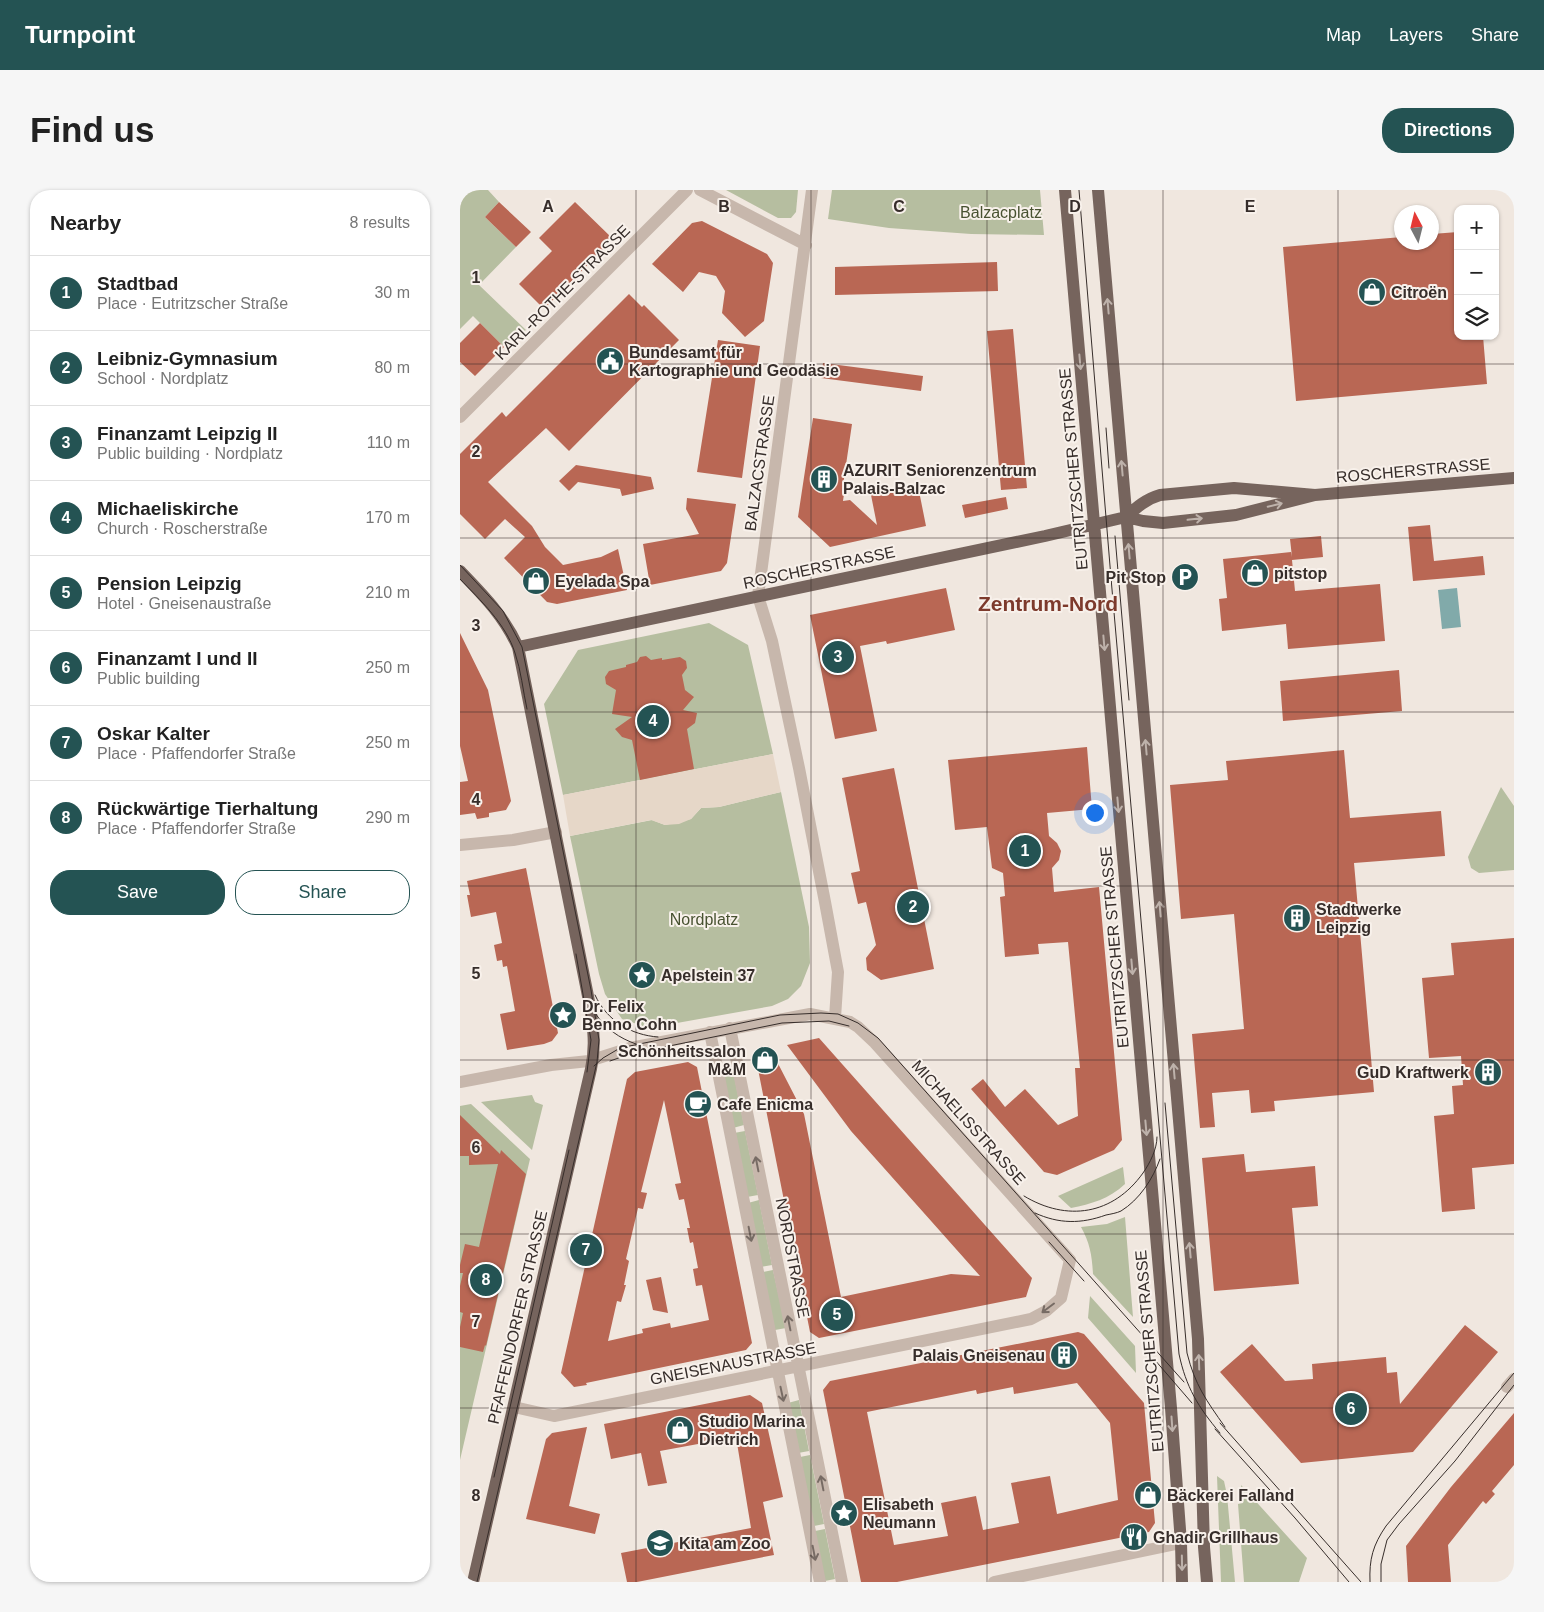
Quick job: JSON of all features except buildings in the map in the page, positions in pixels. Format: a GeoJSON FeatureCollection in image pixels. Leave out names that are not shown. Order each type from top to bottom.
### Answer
{"type":"FeatureCollection","features":[{"type":"Feature","properties":{"kind":"main road","name":"EUTRITZSCHER STRASSE"},"geometry":{"type":"LineString","coordinates":[[1065,190],[1181,1544],[1182,1582]]}},
{"type":"Feature","properties":{"kind":"main road"},"geometry":{"type":"LineString","coordinates":[[1098,190],[1198,1339],[1204,1547],[1207,1582]]}},
{"type":"Feature","properties":{"kind":"main road","name":"ROSCHERSTRASSE"},"geometry":{"type":"LineString","coordinates":[[518,648],[1126,517],[1143,521],[1162,522],[1236,515],[1315,495],[1514,478]]}},
{"type":"Feature","properties":{"kind":"main road","name":"ROSCHERSTRASSE"},"geometry":{"type":"LineString","coordinates":[[1126,517],[1141,503],[1160,495],[1234,488],[1315,495]]}},
{"type":"Feature","properties":{"kind":"main road"},"geometry":{"type":"LineString","coordinates":[[460,571],[500,614],[510,629],[518,648],[594,1026],[593,1060]]}},
{"type":"Feature","properties":{"kind":"main road","name":"PFAFFENDORFER STRASSE"},"geometry":{"type":"LineString","coordinates":[[474,1582],[593,1060]]}},
{"type":"Feature","properties":{"kind":"street","name":"KARL-ROTHE-STRASSE"},"geometry":{"type":"LineString","coordinates":[[460,417],[687,190]]}},
{"type":"Feature","properties":{"kind":"street"},"geometry":{"type":"LineString","coordinates":[[700,190],[806,245]]}},
{"type":"Feature","properties":{"kind":"street","name":"BALZACSTRASSE"},"geometry":{"type":"LineString","coordinates":[[758,596],[812,190]]}},
{"type":"Feature","properties":{"kind":"street"},"geometry":{"type":"LineString","coordinates":[[460,1082],[551,1065],[593,1060],[630,1048],[810,1014],[835,1018],[838,972],[801,778],[771,636],[758,596]]}},
{"type":"Feature","properties":{"kind":"street"},"geometry":{"type":"LineString","coordinates":[[460,846],[513,840],[556,832]]}},
{"type":"Feature","properties":{"kind":"street","name":"MICHAELISSTRASSE"},"geometry":{"type":"LineString","coordinates":[[835,1018],[850,1022],[875,1043],[1070,1260]]}},
{"type":"Feature","properties":{"kind":"street","name":"NORDSTRASSE"},"geometry":{"type":"LineString","coordinates":[[730,1028],[842,1582]]}},
{"type":"Feature","properties":{"kind":"street"},"geometry":{"type":"LineString","coordinates":[[710,1032],[820,1582]]}},
{"type":"Feature","properties":{"kind":"street","name":"GNEISENAUSTRASSE"},"geometry":{"type":"LineString","coordinates":[[514,1407],[554,1416],[1031,1318],[1046,1311],[1061,1298],[1070,1260]]}},
{"type":"Feature","properties":{"kind":"street"},"geometry":{"type":"LineString","coordinates":[[994,1582],[1181,1544]]}},
{"type":"Feature","properties":{"kind":"green space"},"geometry":{"type":"Polygon","coordinates":[[[460,190],[488,190],[499,202],[485,217],[516,247],[479,285],[526,330],[502,345],[473,316],[460,329],[460,190]]]}},
{"type":"Feature","properties":{"kind":"green space"},"geometry":{"type":"Polygon","coordinates":[[[726,190],[798,190],[796,212],[791,218],[778,218],[726,190]]]}},
{"type":"Feature","properties":{"kind":"green space","name":"Balzacplatz"},"geometry":{"type":"Polygon","coordinates":[[[832,190],[1040,190],[1044,235],[971,234],[889,228],[828,219],[832,190]]]}},
{"type":"Feature","properties":{"kind":"green space"},"geometry":{"type":"Polygon","coordinates":[[[709,623],[748,645],[773,754],[563,795],[544,704],[578,650],[709,623]]]}},
{"type":"Feature","properties":{"kind":"green space"},"geometry":{"type":"Polygon","coordinates":[[[1501,787],[1514,806],[1514,870],[1479,873],[1471,868],[1468,857],[1501,787]]]}},
{"type":"Feature","properties":{"kind":"green space","name":"Nordplatz"},"geometry":{"type":"Polygon","coordinates":[[[781,792],[809,927],[810,963],[801,986],[788,999],[772,1006],[649,1028],[622,1019],[605,994],[599,974],[570,836],[652,820],[665,825],[691,819],[701,808],[719,807],[781,792]]]}},
{"type":"Feature","properties":{"kind":"green space"},"geometry":{"type":"Polygon","coordinates":[[[733,1070],[744,1125],[733,1128],[722,1073],[733,1070]]]}},
{"type":"Feature","properties":{"kind":"green space"},"geometry":{"type":"Polygon","coordinates":[[[532,1095],[535,1102],[543,1105],[532,1150],[481,1102],[532,1095]]]}},
{"type":"Feature","properties":{"kind":"green space"},"geometry":{"type":"Polygon","coordinates":[[[471,1104],[530,1159],[460,1460],[460,1106],[471,1104]]]}},
{"type":"Feature","properties":{"kind":"green space"},"geometry":{"type":"Polygon","coordinates":[[[745,1131],[758,1195],[747,1197],[734,1133],[745,1131]]]}},
{"type":"Feature","properties":{"kind":"green space"},"geometry":{"type":"Polygon","coordinates":[[[1123,1167],[1125,1184],[1113,1194],[1100,1200],[1071,1208],[1058,1196],[1123,1167]]]}},
{"type":"Feature","properties":{"kind":"green space"},"geometry":{"type":"Polygon","coordinates":[[[759,1200],[772,1265],[761,1267],[748,1203],[759,1200]]]}},
{"type":"Feature","properties":{"kind":"green space"},"geometry":{"type":"Polygon","coordinates":[[[1125,1217],[1133,1317],[1093,1274],[1090,1250],[1081,1227],[1107,1224],[1125,1217]]]}},
{"type":"Feature","properties":{"kind":"green space"},"geometry":{"type":"Polygon","coordinates":[[[773,1270],[786,1328],[775,1330],[763,1272],[773,1270]]]}},
{"type":"Feature","properties":{"kind":"green space"},"geometry":{"type":"Polygon","coordinates":[[[1090,1296],[1135,1346],[1136,1373],[1088,1318],[1090,1296]]]}},
{"type":"Feature","properties":{"kind":"green space"},"geometry":{"type":"Polygon","coordinates":[[[799,1400],[809,1451],[798,1453],[788,1403],[799,1400]]]}},
{"type":"Feature","properties":{"kind":"green space"},"geometry":{"type":"Polygon","coordinates":[[[810,1455],[824,1524],[814,1526],[800,1457],[810,1455]]]}},
{"type":"Feature","properties":{"kind":"green space"},"geometry":{"type":"Polygon","coordinates":[[[1217,1476],[1224,1481],[1227,1495],[1235,1582],[1221,1582],[1217,1476]]]}},
{"type":"Feature","properties":{"kind":"green space"},"geometry":{"type":"Polygon","coordinates":[[[1241,1485],[1307,1558],[1299,1582],[1244,1582],[1238,1504],[1243,1503],[1241,1485]]]}},
{"type":"Feature","properties":{"kind":"green space"},"geometry":{"type":"Polygon","coordinates":[[[825,1529],[835,1579],[825,1581],[815,1531],[825,1529]]]}},
{"type":"Feature","properties":{"kind":"shaded area"},"geometry":{"type":"Polygon","coordinates":[[[773,754],[781,792],[719,807],[701,808],[691,819],[679,824],[665,825],[651,820],[570,836],[563,795],[773,754]]]}},
{"type":"Feature","properties":{"kind":"water"},"geometry":{"type":"Polygon","coordinates":[[[1457,588],[1461,627],[1442,629],[1438,590],[1457,588]]]}},
{"type":"Feature","properties":{"kind":"tram line"},"geometry":{"type":"LineString","coordinates":[[1079,190],[1179,1354],[1189,1387],[1205,1414],[1220,1433]]}},
{"type":"Feature","properties":{"kind":"tram line"},"geometry":{"type":"LineString","coordinates":[[1106,428],[1109,468]]}},
{"type":"Feature","properties":{"kind":"tram line"},"geometry":{"type":"LineString","coordinates":[[1115,536],[1129,700]]}},
{"type":"Feature","properties":{"kind":"tram line"},"geometry":{"type":"LineString","coordinates":[[460,565],[503,611],[522,647],[591,990],[599,1040],[597,1062],[477,1582]]}},
{"type":"Feature","properties":{"kind":"tram line"},"geometry":{"type":"LineString","coordinates":[[460,579],[492,613],[511,642],[519,666],[527,709]]}},
{"type":"Feature","properties":{"kind":"tram line"},"geometry":{"type":"LineString","coordinates":[[576,954],[591,1040],[587,1072]]}},
{"type":"Feature","properties":{"kind":"tram line"},"geometry":{"type":"LineString","coordinates":[[595,995],[606,1012],[621,1025],[638,1033],[658,1037]]}},
{"type":"Feature","properties":{"kind":"tram line"},"geometry":{"type":"LineString","coordinates":[[595,1013],[613,1032],[636,1044]]}},
{"type":"Feature","properties":{"kind":"tram line"},"geometry":{"type":"LineString","coordinates":[[594,1066],[620,1048],[780,1015],[838,1014],[858,1023],[878,1038],[1184,1382]]}},
{"type":"Feature","properties":{"kind":"tram line"},"geometry":{"type":"LineString","coordinates":[[610,1061],[630,1054],[782,1023],[829,1021],[849,1026]]}},
{"type":"Feature","properties":{"kind":"tram line"},"geometry":{"type":"LineString","coordinates":[[1165,1103],[1187,1353],[1202,1392],[1225,1427]]}},
{"type":"Feature","properties":{"kind":"tram line"},"geometry":{"type":"LineString","coordinates":[[1024,1196],[1040,1204],[1057,1209],[1073,1211],[1104,1206],[1118,1198],[1143,1173],[1153,1156],[1157,1137]]}},
{"type":"Feature","properties":{"kind":"tram line"},"geometry":{"type":"LineString","coordinates":[[494,1477],[569,1150]]}},
{"type":"Feature","properties":{"kind":"tram line"},"geometry":{"type":"LineString","coordinates":[[1035,1213],[1044,1217],[1070,1222],[1088,1220],[1119,1212],[1134,1201],[1145,1188],[1160,1159]]}},
{"type":"Feature","properties":{"kind":"tram line"},"geometry":{"type":"LineString","coordinates":[[1049,1242],[1084,1281]]}},
{"type":"Feature","properties":{"kind":"tram line"},"geometry":{"type":"LineString","coordinates":[[1154,1359],[1192,1403]]}},
{"type":"Feature","properties":{"kind":"tram line"},"geometry":{"type":"LineString","coordinates":[[1370,1582],[1370,1566],[1373,1552],[1386,1526],[1514,1373]]}},
{"type":"Feature","properties":{"kind":"tram line"},"geometry":{"type":"LineString","coordinates":[[1381,1582],[1381,1564],[1387,1540],[1455,1461],[1514,1385]]}},
{"type":"Feature","properties":{"kind":"tram line"},"geometry":{"type":"LineString","coordinates":[[1220,1423],[1361,1582]]}},
{"type":"Feature","properties":{"kind":"tram line"},"geometry":{"type":"LineString","coordinates":[[1215,1429],[1295,1518],[1349,1582]]}},
{"type":"Feature","properties":{"kind":"place","name":"Citroën"},"geometry":{"type":"Point","coordinates":[1372,292]}},
{"type":"Feature","properties":{"kind":"place","name":"Bundesamt für Kartographie und Geodäsie"},"geometry":{"type":"Point","coordinates":[610,361]}},
{"type":"Feature","properties":{"kind":"place","name":"AZURIT Seniorenzentrum Palais-Balzac"},"geometry":{"type":"Point","coordinates":[824,479]}},
{"type":"Feature","properties":{"kind":"place","name":"pitstop"},"geometry":{"type":"Point","coordinates":[1255,573]}},
{"type":"Feature","properties":{"kind":"place","name":"Pit Stop"},"geometry":{"type":"Point","coordinates":[1185,577]}},
{"type":"Feature","properties":{"kind":"place","name":"Eyelada Spa"},"geometry":{"type":"Point","coordinates":[536,581]}},
{"type":"Feature","properties":{"kind":"place","name":"Finanzamt Leipzig II"},"geometry":{"type":"Point","coordinates":[838,657]}},
{"type":"Feature","properties":{"kind":"place","name":"Michaeliskirche"},"geometry":{"type":"Point","coordinates":[653,721]}},
{"type":"Feature","properties":{"kind":"place","name":"Stadtbad"},"geometry":{"type":"Point","coordinates":[1025,851]}},
{"type":"Feature","properties":{"kind":"place","name":"Leibniz-Gymnasium"},"geometry":{"type":"Point","coordinates":[913,907]}},
{"type":"Feature","properties":{"kind":"place","name":"Stadtwerke Leipzig"},"geometry":{"type":"Point","coordinates":[1297,918]}},
{"type":"Feature","properties":{"kind":"place","name":"Apelstein 37"},"geometry":{"type":"Point","coordinates":[642,975]}},
{"type":"Feature","properties":{"kind":"place","name":"Dr. Felix Benno Cohn"},"geometry":{"type":"Point","coordinates":[563,1015]}},
{"type":"Feature","properties":{"kind":"place","name":"Schönheitssalon M&M"},"geometry":{"type":"Point","coordinates":[765,1060]}},
{"type":"Feature","properties":{"kind":"place","name":"GuD Kraftwerk"},"geometry":{"type":"Point","coordinates":[1488,1072]}},
{"type":"Feature","properties":{"kind":"place","name":"Cafe Enicma"},"geometry":{"type":"Point","coordinates":[698,1104]}},
{"type":"Feature","properties":{"kind":"place","name":"Oskar Kalter"},"geometry":{"type":"Point","coordinates":[586,1250]}},
{"type":"Feature","properties":{"kind":"place","name":"Rückwärtige Tierhaltung"},"geometry":{"type":"Point","coordinates":[486,1280]}},
{"type":"Feature","properties":{"kind":"place","name":"Pension Leipzig"},"geometry":{"type":"Point","coordinates":[837,1315]}},
{"type":"Feature","properties":{"kind":"place","name":"Palais Gneisenau"},"geometry":{"type":"Point","coordinates":[1064,1355]}},
{"type":"Feature","properties":{"kind":"place","name":"Finanzamt I und II"},"geometry":{"type":"Point","coordinates":[1351,1409]}},
{"type":"Feature","properties":{"kind":"place","name":"Studio Marina Dietrich"},"geometry":{"type":"Point","coordinates":[680,1430]}},
{"type":"Feature","properties":{"kind":"place","name":"Bäckerei Falland"},"geometry":{"type":"Point","coordinates":[1148,1495]}},
{"type":"Feature","properties":{"kind":"place","name":"Elisabeth Neumann"},"geometry":{"type":"Point","coordinates":[844,1513]}},
{"type":"Feature","properties":{"kind":"place","name":"Ghadir Grillhaus"},"geometry":{"type":"Point","coordinates":[1134,1537]}},
{"type":"Feature","properties":{"kind":"place","name":"Kita am Zoo"},"geometry":{"type":"Point","coordinates":[660,1543]}},
{"type":"Feature","properties":{"kind":"district","name":"Zentrum-Nord"},"geometry":{"type":"Point","coordinates":[1048,604]}}]}
